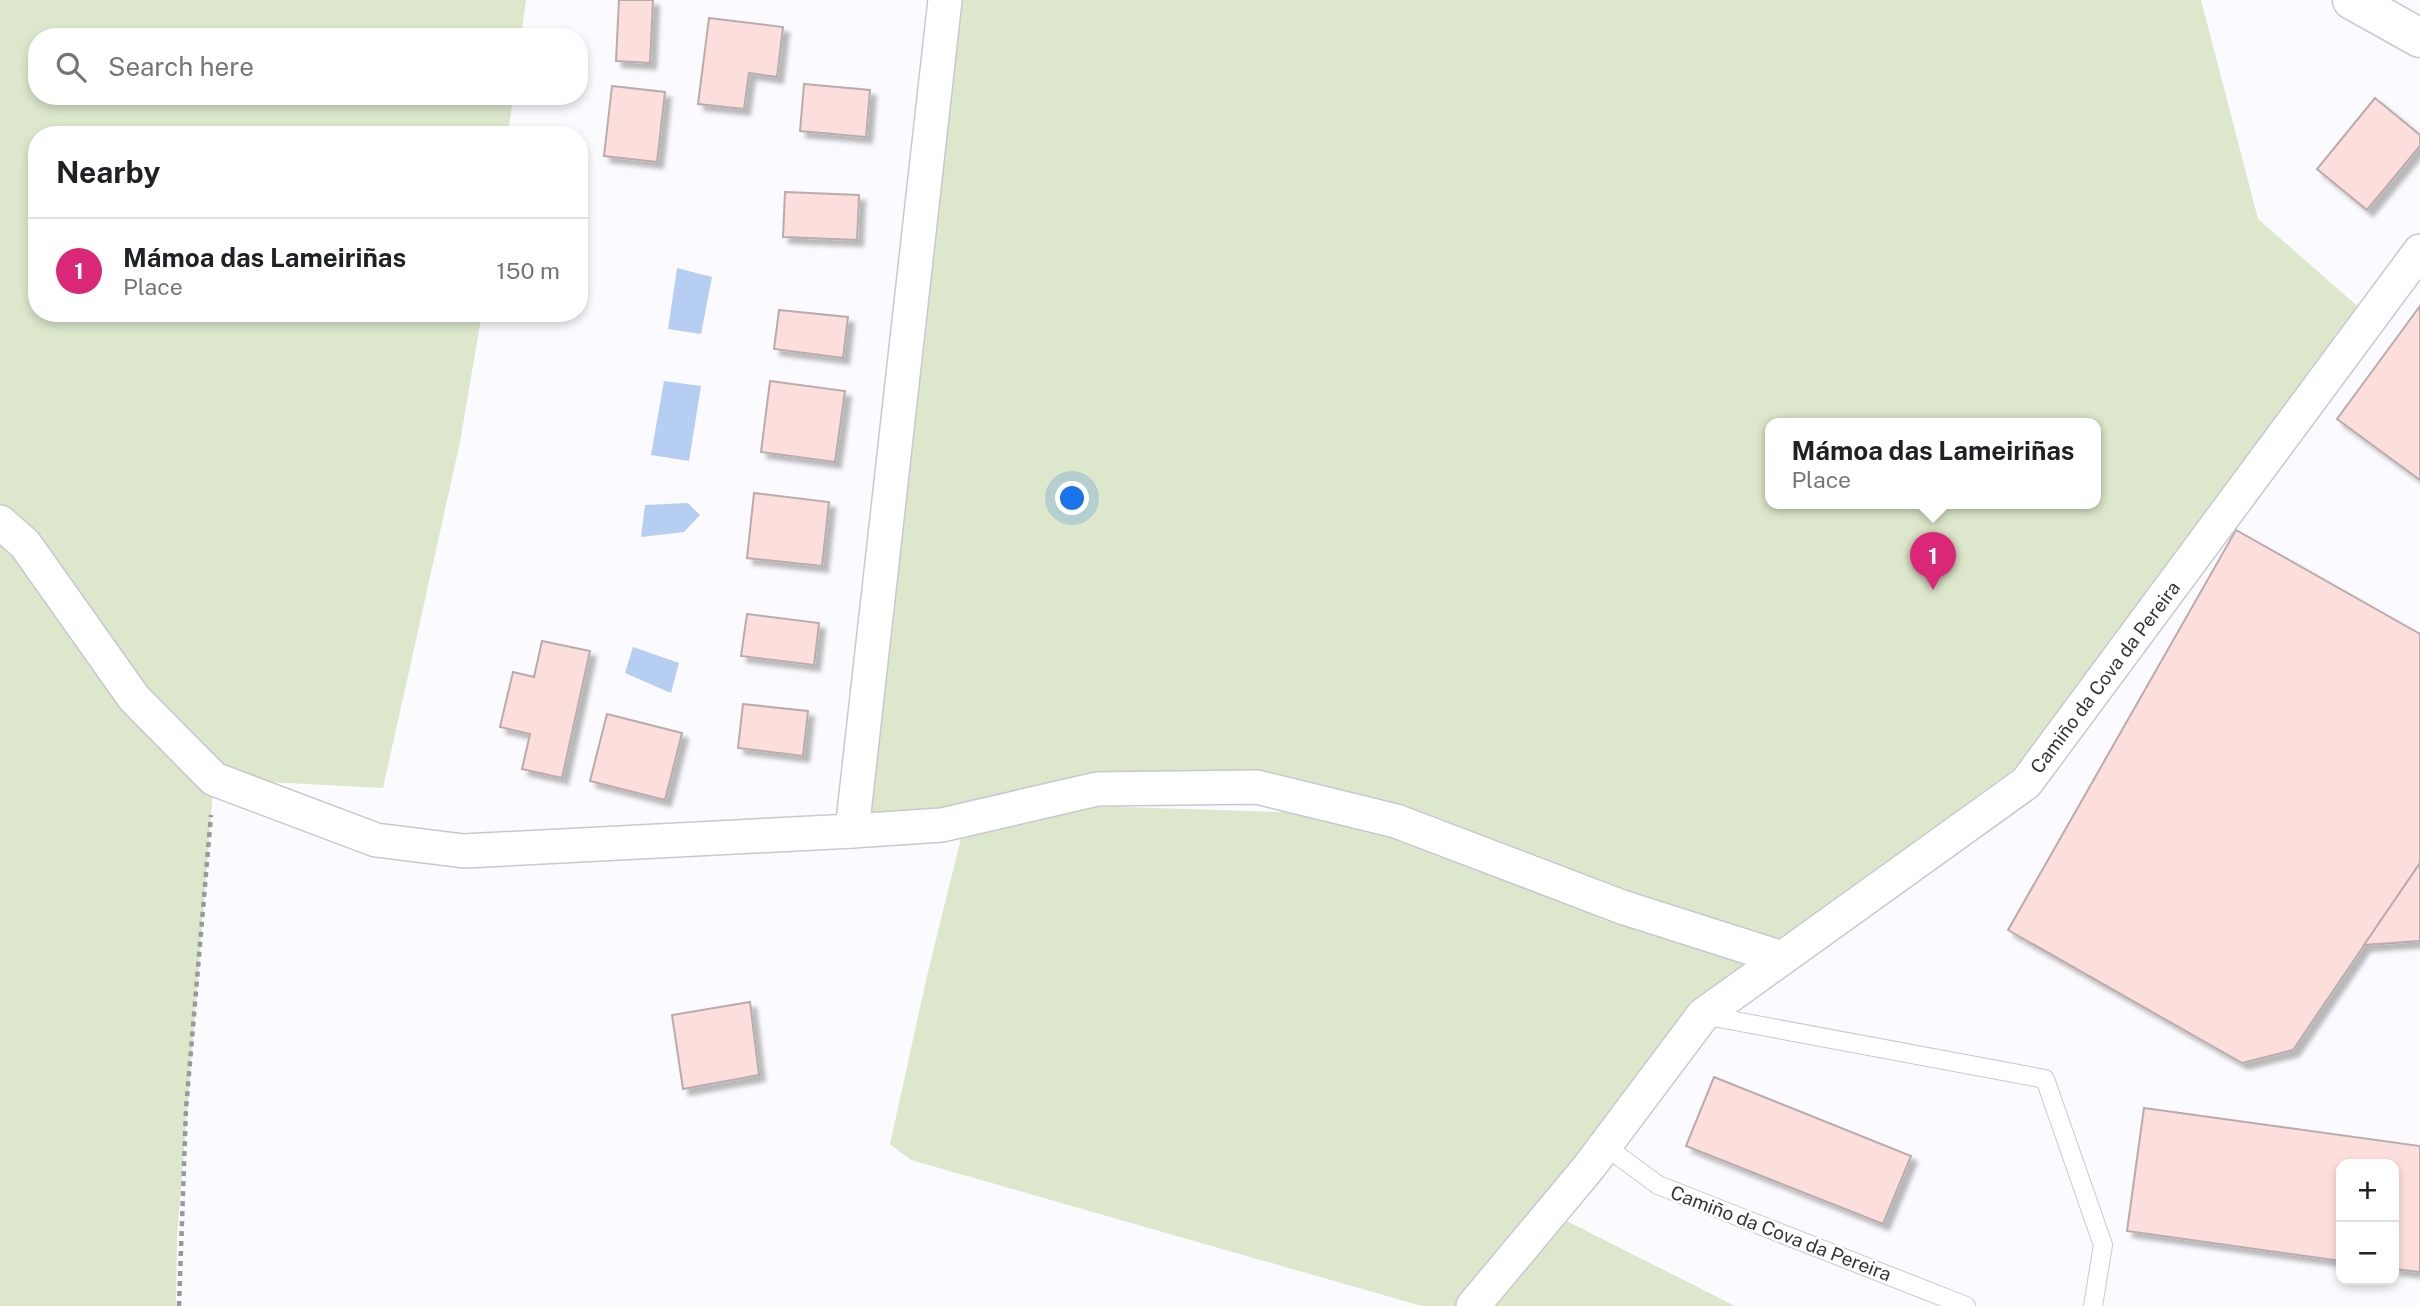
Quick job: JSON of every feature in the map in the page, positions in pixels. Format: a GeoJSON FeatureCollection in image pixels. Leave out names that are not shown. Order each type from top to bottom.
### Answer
{"type":"FeatureCollection","features":[{"type":"Feature","properties":{"kind":"street"},"geometry":{"type":"LineString","coordinates":[[852,831],[945,0]]}},
{"type":"Feature","properties":{"kind":"street"},"geometry":{"type":"LineString","coordinates":[[2352,0],[2420,38]]}},
{"type":"Feature","properties":{"kind":"street","name":"Camiño da Cova da Pereira"},"geometry":{"type":"LineString","coordinates":[[1473,1306],[1605,1146],[1703,1015],[2026,783],[2420,251]]}},
{"type":"Feature","properties":{"kind":"street"},"geometry":{"type":"LineString","coordinates":[[0,522],[25,544],[134,698],[214,779],[376,839],[464,851],[852,831],[942,825],[1097,789],[1257,786],[1396,821],[1622,907],[1782,958]]}},
{"type":"Feature","properties":{"kind":"lane"},"geometry":{"type":"LineString","coordinates":[[1703,1015],[2045,1079],[2103,1245],[2093,1306]]}},
{"type":"Feature","properties":{"kind":"lane","name":"Camiño da Cova da Pereira"},"geometry":{"type":"LineString","coordinates":[[1605,1146],[1658,1185],[1966,1306]]}},
{"type":"Feature","properties":{"kind":"path"},"geometry":{"type":"LineString","coordinates":[[179,1306],[186,1110],[214,779]]}},
{"type":"Feature","properties":{"kind":"green space"},"geometry":{"type":"Polygon","coordinates":[[[0,0],[526,0],[522,28],[28,28],[28,105],[512,105],[509,126],[28,126],[28,322],[480,322],[460,442],[383,788],[214,779],[177,1237],[176,1306],[0,1306],[0,0]]]}},
{"type":"Feature","properties":{"kind":"green space"},"geometry":{"type":"Polygon","coordinates":[[[945,0],[2201,0],[2258,219],[2371,318],[2026,783],[1685,1039],[1551,1213],[1735,1306],[1422,1306],[911,1160],[890,1144],[963,830],[1091,806],[1312,813],[1684,928],[1465,847],[1209,788],[852,831],[945,0]]]}},
{"type":"Feature","properties":{"kind":"water"},"geometry":{"type":"Polygon","coordinates":[[[677,268],[712,277],[701,334],[668,329],[677,268]]]}},
{"type":"Feature","properties":{"kind":"water"},"geometry":{"type":"Polygon","coordinates":[[[664,381],[701,386],[689,461],[651,455],[664,381]]]}},
{"type":"Feature","properties":{"kind":"water"},"geometry":{"type":"Polygon","coordinates":[[[688,503],[700,515],[684,532],[641,537],[645,505],[688,503]]]}},
{"type":"Feature","properties":{"kind":"water"},"geometry":{"type":"Polygon","coordinates":[[[633,647],[679,663],[671,693],[625,673],[633,647]]]}},
{"type":"Feature","properties":{"kind":"building"},"geometry":{"type":"Polygon","coordinates":[[[619,0],[653,0],[650,63],[616,61],[619,0]]]}},
{"type":"Feature","properties":{"kind":"building"},"geometry":{"type":"Polygon","coordinates":[[[709,18],[783,27],[777,77],[749,73],[744,109],[698,104],[709,18]]]}},
{"type":"Feature","properties":{"kind":"building"},"geometry":{"type":"Polygon","coordinates":[[[804,84],[870,90],[866,137],[800,131],[804,84]]]}},
{"type":"Feature","properties":{"kind":"building"},"geometry":{"type":"Polygon","coordinates":[[[612,86],[665,92],[657,162],[604,156],[612,86]]]}},
{"type":"Feature","properties":{"kind":"building"},"geometry":{"type":"Polygon","coordinates":[[[2375,98],[2420,135],[2420,146],[2367,210],[2317,169],[2375,98]]]}},
{"type":"Feature","properties":{"kind":"building"},"geometry":{"type":"Polygon","coordinates":[[[785,192],[859,195],[857,240],[783,237],[785,192]]]}},
{"type":"Feature","properties":{"kind":"building"},"geometry":{"type":"Polygon","coordinates":[[[2420,306],[2420,480],[2337,419],[2420,306]]]}},
{"type":"Feature","properties":{"kind":"building"},"geometry":{"type":"Polygon","coordinates":[[[779,310],[848,317],[843,358],[774,349],[779,310]]]}},
{"type":"Feature","properties":{"kind":"building"},"geometry":{"type":"Polygon","coordinates":[[[770,381],[845,391],[835,462],[761,452],[770,381]]]}},
{"type":"Feature","properties":{"kind":"building"},"geometry":{"type":"Polygon","coordinates":[[[754,493],[829,502],[822,566],[747,558],[754,493]]]}},
{"type":"Feature","properties":{"kind":"building"},"geometry":{"type":"Polygon","coordinates":[[[2236,530],[2420,634],[2420,863],[2293,1050],[2242,1063],[2008,930],[2236,530]]]}},
{"type":"Feature","properties":{"kind":"building"},"geometry":{"type":"Polygon","coordinates":[[[747,614],[819,623],[814,665],[741,656],[747,614]]]}},
{"type":"Feature","properties":{"kind":"building"},"geometry":{"type":"Polygon","coordinates":[[[542,641],[590,651],[562,778],[522,769],[530,734],[500,727],[513,672],[534,677],[542,641]]]}},
{"type":"Feature","properties":{"kind":"building"},"geometry":{"type":"Polygon","coordinates":[[[743,704],[808,711],[803,756],[738,748],[743,704]]]}},
{"type":"Feature","properties":{"kind":"building"},"geometry":{"type":"Polygon","coordinates":[[[607,714],[682,733],[665,800],[590,781],[607,714]]]}},
{"type":"Feature","properties":{"kind":"building"},"geometry":{"type":"Polygon","coordinates":[[[2420,863],[2420,941],[2364,945],[2420,863]]]}},
{"type":"Feature","properties":{"kind":"building"},"geometry":{"type":"Polygon","coordinates":[[[750,1002],[759,1075],[683,1089],[672,1015],[750,1002]]]}},
{"type":"Feature","properties":{"kind":"building"},"geometry":{"type":"Polygon","coordinates":[[[1714,1077],[1911,1156],[1883,1224],[1686,1146],[1714,1077]]]}},
{"type":"Feature","properties":{"kind":"building"},"geometry":{"type":"Polygon","coordinates":[[[2144,1108],[2420,1146],[2420,1272],[2399,1270],[2399,1159],[2336,1159],[2336,1260],[2127,1231],[2144,1108]]]}},
{"type":"Feature","properties":{"kind":"place","name":"Mámoa das Lameiriñas"},"geometry":{"type":"Point","coordinates":[1933,590]}}]}
